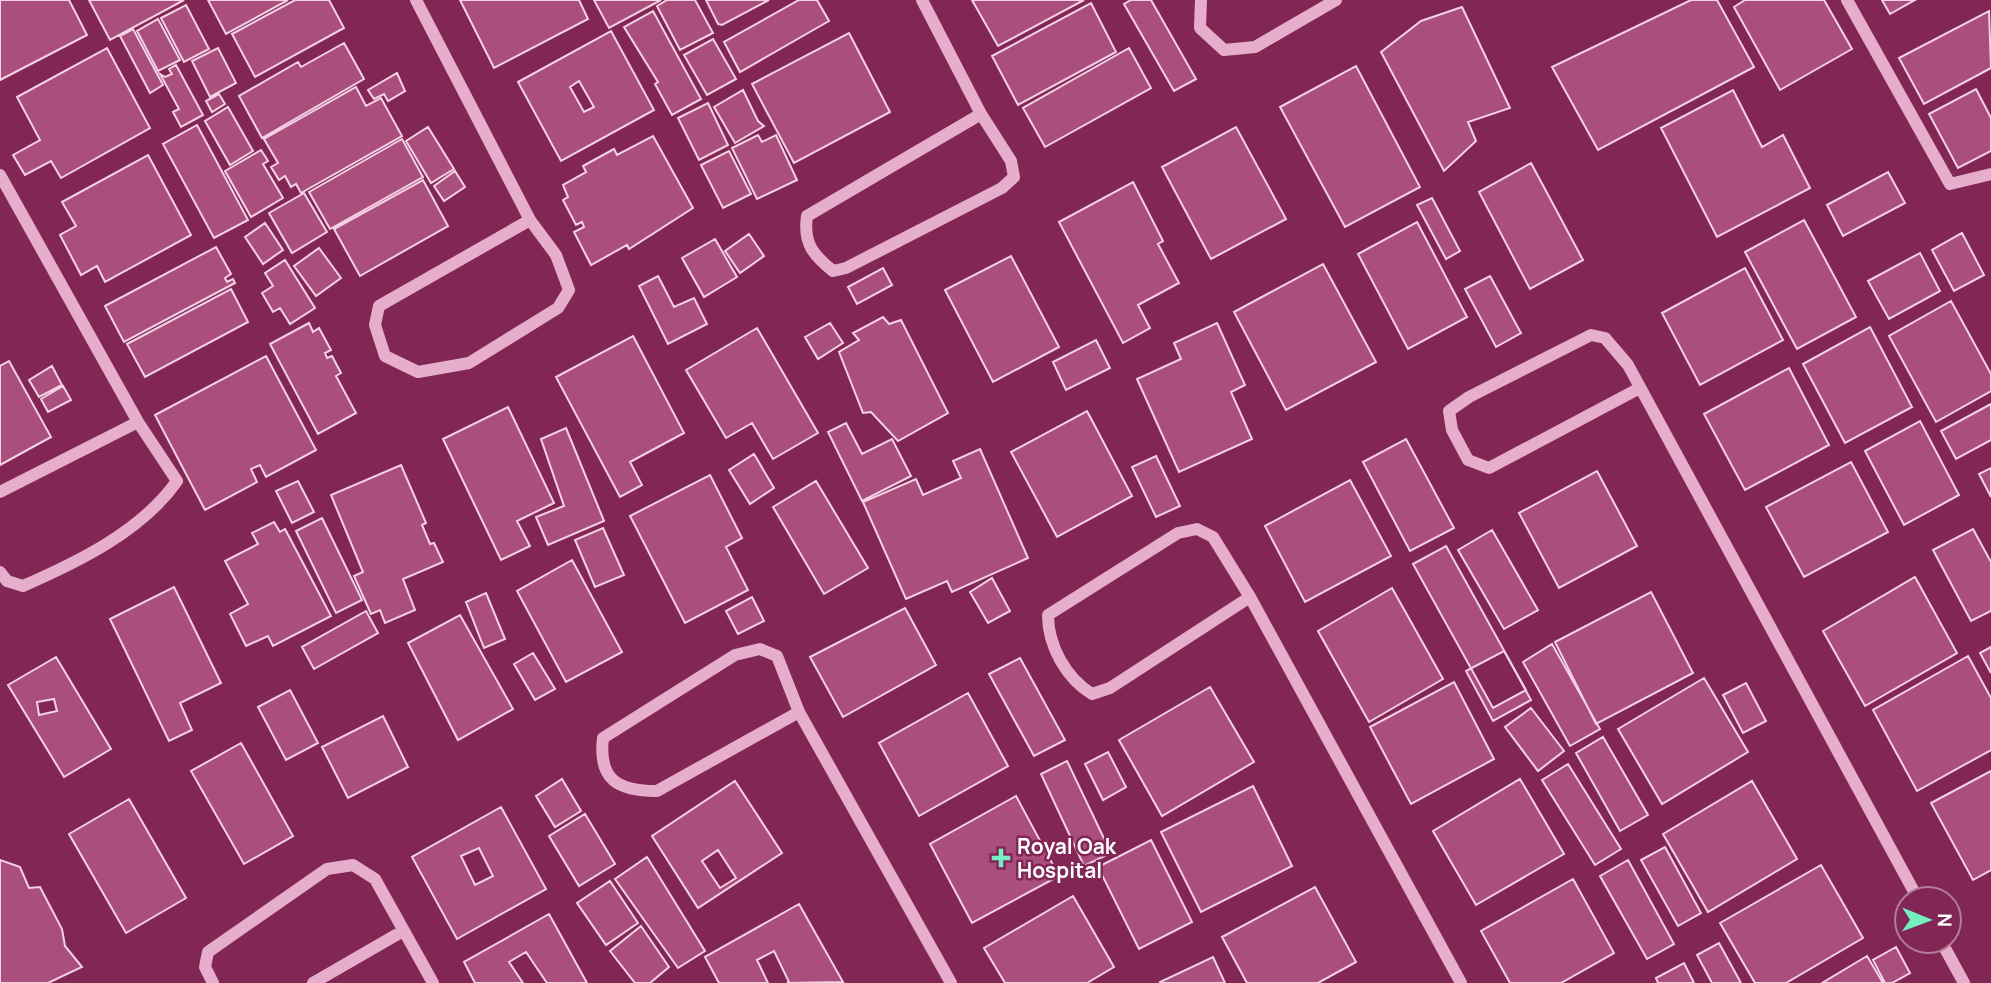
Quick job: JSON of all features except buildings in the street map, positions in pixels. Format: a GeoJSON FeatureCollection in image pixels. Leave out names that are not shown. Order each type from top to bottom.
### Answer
{"type":"FeatureCollection","features":[{"type":"Feature","properties":{"kind":"street"},"geometry":{"type":"LineString","coordinates":[[416,0],[530,220],[556,255],[569,290],[558,308],[469,363],[418,372],[385,356],[375,325],[379,306],[530,220]]}},
{"type":"Feature","properties":{"kind":"street"},"geometry":{"type":"LineString","coordinates":[[922,0],[981,114],[1011,161],[1014,177],[1002,188],[846,268],[833,271],[812,255],[805,230],[807,216],[981,114]]}},
{"type":"Feature","properties":{"kind":"street"},"geometry":{"type":"LineString","coordinates":[[1201,0],[1200,28],[1224,50],[1255,47],[1336,0]]}},
{"type":"Feature","properties":{"kind":"street"},"geometry":{"type":"LineString","coordinates":[[1847,0],[1950,184],[1991,174]]}},
{"type":"Feature","properties":{"kind":"street"},"geometry":{"type":"LineString","coordinates":[[0,175],[138,422],[177,481],[161,504],[120,533],[54,572],[23,586],[7,581],[0,572]]}},
{"type":"Feature","properties":{"kind":"street"},"geometry":{"type":"LineString","coordinates":[[1638,389],[1489,468],[1468,460],[1452,430],[1449,411],[1469,397],[1591,335],[1605,338],[1628,365],[1638,389],[1910,885]]}},
{"type":"Feature","properties":{"kind":"street"},"geometry":{"type":"LineString","coordinates":[[0,492],[138,422]]}},
{"type":"Feature","properties":{"kind":"street"},"geometry":{"type":"LineString","coordinates":[[1250,597],[1110,688],[1092,694],[1079,686],[1048,636],[1048,615],[1178,533],[1197,529],[1213,537],[1250,597],[1461,983]]}},
{"type":"Feature","properties":{"kind":"street"},"geometry":{"type":"LineString","coordinates":[[799,712],[657,791],[631,791],[614,783],[601,760],[603,738],[735,656],[760,649],[777,656],[799,712],[951,983]]}},
{"type":"Feature","properties":{"kind":"street"},"geometry":{"type":"LineString","coordinates":[[213,983],[205,967],[208,952],[327,869],[353,865],[374,879],[433,983]]}},
{"type":"Feature","properties":{"kind":"street"},"geometry":{"type":"LineString","coordinates":[[313,983],[403,931]]}},
{"type":"Feature","properties":{"kind":"street"},"geometry":{"type":"LineString","coordinates":[[1949,955],[1964,983]]}},
{"type":"Feature","properties":{"kind":"place","name":"Royal Oak Hospital"},"geometry":{"type":"Point","coordinates":[1001,858]}}]}
